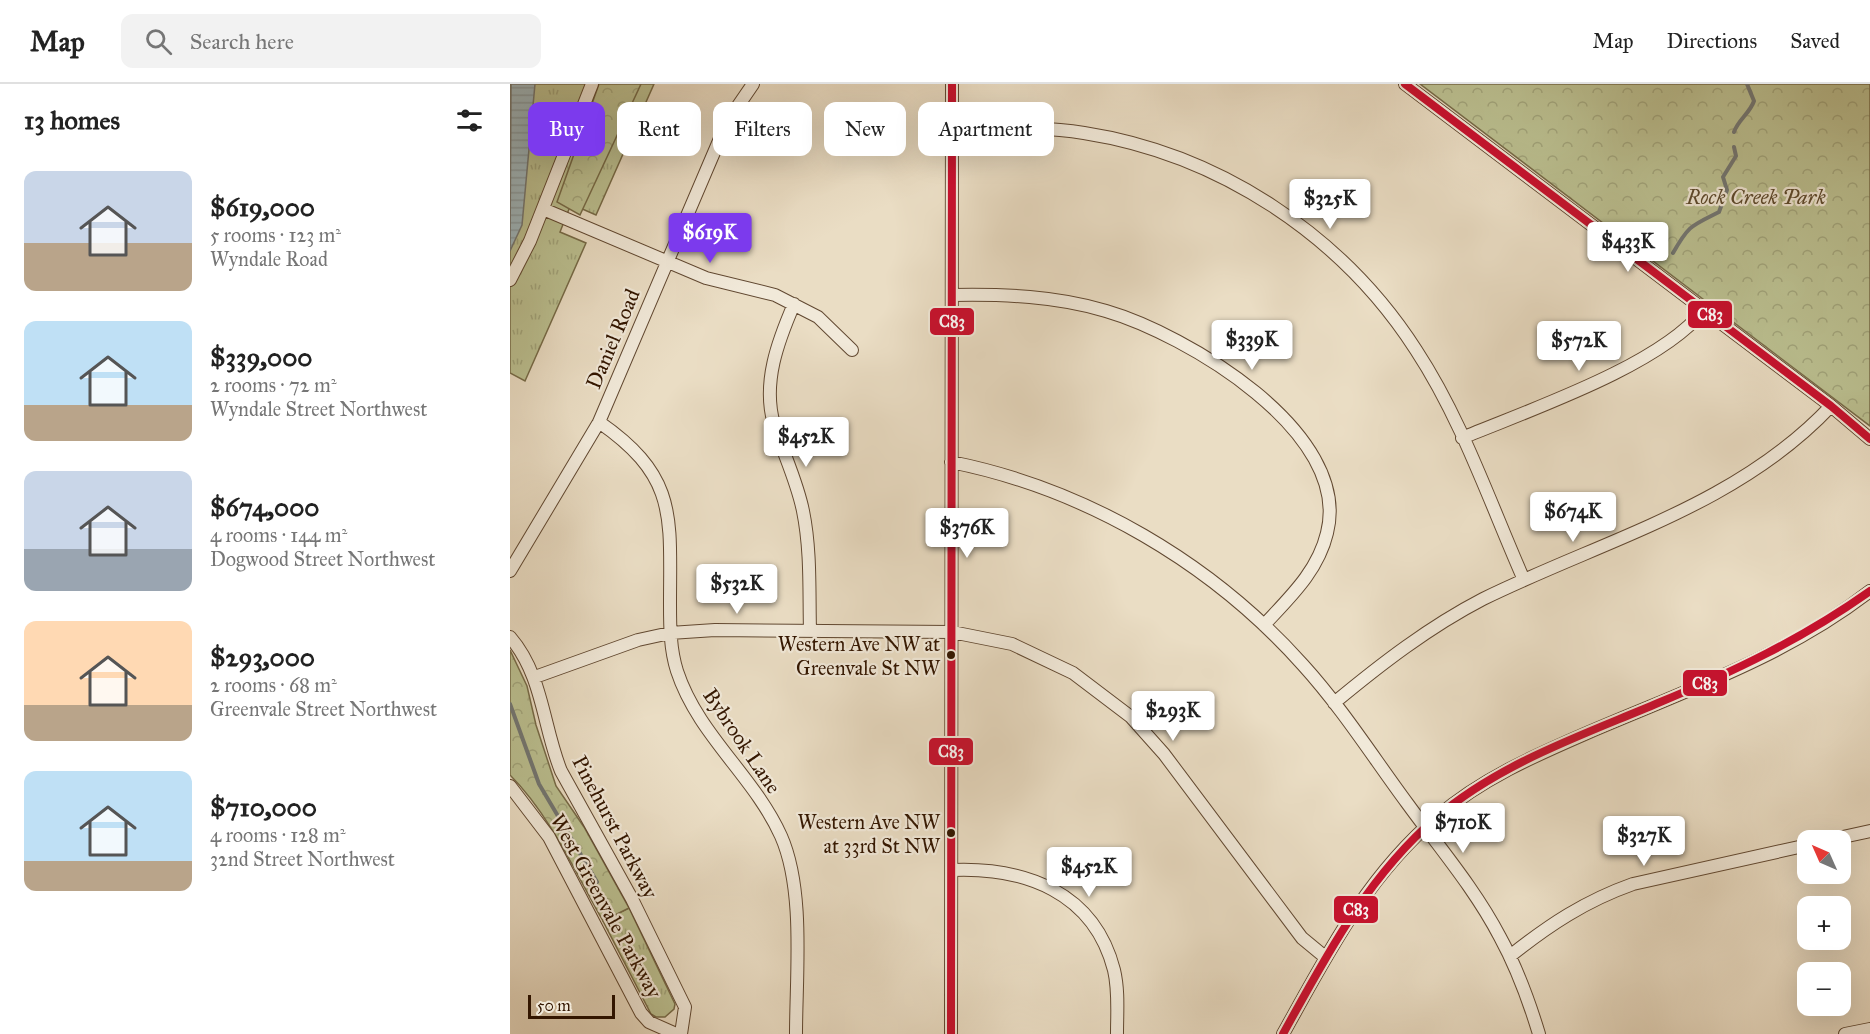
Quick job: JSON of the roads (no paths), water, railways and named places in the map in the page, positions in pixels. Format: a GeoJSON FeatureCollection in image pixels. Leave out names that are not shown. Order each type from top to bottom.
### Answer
{"type":"FeatureCollection","features":[{"type":"Feature","properties":{"kind":"street"},"geometry":{"type":"LineString","coordinates":[[510,280],[543,209],[592,84]]}},
{"type":"Feature","properties":{"kind":"street","name":"Daniel Road"},"geometry":{"type":"LineString","coordinates":[[510,571],[598,422],[727,122],[753,84]]}},
{"type":"Feature","properties":{"kind":"street"},"geometry":{"type":"LineString","coordinates":[[952,84],[952,102]]}},
{"type":"Feature","properties":{"kind":"street"},"geometry":{"type":"LineString","coordinates":[[1405,84],[1831,406],[1870,439]]}},
{"type":"Feature","properties":{"kind":"street"},"geometry":{"type":"LineString","coordinates":[[1054,130],[1104,136],[1176,157],[1251,192],[1328,248],[1377,297],[1424,363],[1462,438],[1524,580]]}},
{"type":"Feature","properties":{"kind":"street"},"geometry":{"type":"LineString","coordinates":[[951,1034],[952,156]]}},
{"type":"Feature","properties":{"kind":"street"},"geometry":{"type":"LineString","coordinates":[[543,209],[706,278],[775,295],[819,317],[852,350]]}},
{"type":"Feature","properties":{"kind":"street"},"geometry":{"type":"LineString","coordinates":[[952,295],[986,294],[1062,302],[1125,316],[1220,364],[1282,418],[1320,469],[1329,499],[1328,530],[1315,565],[1264,625]]}},
{"type":"Feature","properties":{"kind":"street"},"geometry":{"type":"LineString","coordinates":[[794,304],[776,353],[770,392],[774,422],[803,511],[808,553],[810,630]]}},
{"type":"Feature","properties":{"kind":"street"},"geometry":{"type":"LineString","coordinates":[[1462,438],[1629,365],[1683,331],[1703,311]]}},
{"type":"Feature","properties":{"kind":"street"},"geometry":{"type":"LineString","coordinates":[[1334,703],[1433,628],[1524,580],[1718,494],[1776,456],[1831,406]]}},
{"type":"Feature","properties":{"kind":"street","name":"Bybrook Lane"},"geometry":{"type":"LineString","coordinates":[[598,422],[626,441],[642,457],[663,494],[670,527],[670,633],[676,669],[691,705],[704,728],[768,814],[787,853],[795,896],[796,1034]]}},
{"type":"Feature","properties":{"kind":"street"},"geometry":{"type":"LineString","coordinates":[[951,462],[1049,489],[1105,515],[1154,542],[1195,569],[1264,625],[1304,666],[1334,703],[1479,902],[1510,956],[1539,1034]]}},
{"type":"Feature","properties":{"kind":"street"},"geometry":{"type":"LineString","coordinates":[[1283,1034],[1325,957],[1364,895],[1391,861],[1453,804],[1512,767],[1770,652],[1822,624],[1870,591]]}},
{"type":"Feature","properties":{"kind":"street"},"geometry":{"type":"LineString","coordinates":[[535,677],[631,642],[670,633],[810,630],[952,632],[999,640],[1027,649],[1073,673],[1116,703],[1164,754],[1302,938],[1325,957]]}},
{"type":"Feature","properties":{"kind":"street","name":"Pinehurst Parkway"},"geometry":{"type":"LineString","coordinates":[[510,637],[535,677],[553,751],[561,771],[632,899],[685,1007],[681,1034]]}},
{"type":"Feature","properties":{"kind":"street","name":"West Greenvale Parkway"},"geometry":{"type":"LineString","coordinates":[[510,786],[549,837],[641,1013],[649,1022],[676,1034]]}},
{"type":"Feature","properties":{"kind":"street"},"geometry":{"type":"LineString","coordinates":[[1851,835],[1870,831]]}},
{"type":"Feature","properties":{"kind":"street"},"geometry":{"type":"LineString","coordinates":[[1510,956],[1565,914],[1620,889],[1797,848]]}},
{"type":"Feature","properties":{"kind":"street"},"geometry":{"type":"LineString","coordinates":[[952,870],[993,870],[1020,874],[1049,887],[1082,912],[1101,938],[1114,970],[1117,989],[1117,1034]]}},
{"type":"Feature","properties":{"kind":"street"},"geometry":{"type":"LineString","coordinates":[[1845,1034],[1870,1029]]}},
{"type":"Feature","properties":{"kind":"water"},"geometry":{"type":"Polygon","coordinates":[[[511,84],[535,84],[533,102],[528,102],[528,156],[522,225],[510,251],[511,84]]]}},
{"type":"Feature","properties":{"kind":"waterway"},"geometry":{"type":"LineString","coordinates":[[1734,132],[1754,101],[1747,84]]}},
{"type":"Feature","properties":{"kind":"waterway"},"geometry":{"type":"LineString","coordinates":[[1673,253],[1692,227],[1719,212],[1727,190],[1723,177],[1736,156],[1734,147]]}},
{"type":"Feature","properties":{"kind":"waterway"},"geometry":{"type":"LineString","coordinates":[[510,704],[539,784],[597,882]]}},
{"type":"Feature","properties":{"kind":"place","name":"Western Ave NW at Greenvale St NW"},"geometry":{"type":"Point","coordinates":[951,655]}},
{"type":"Feature","properties":{"kind":"place","name":"Western Ave NW at 33rd St NW"},"geometry":{"type":"Point","coordinates":[951,833]}},
{"type":"Feature","properties":{"kind":"park label","name":"Rock Creek Park"},"geometry":{"type":"Point","coordinates":[1756,197]}}]}
